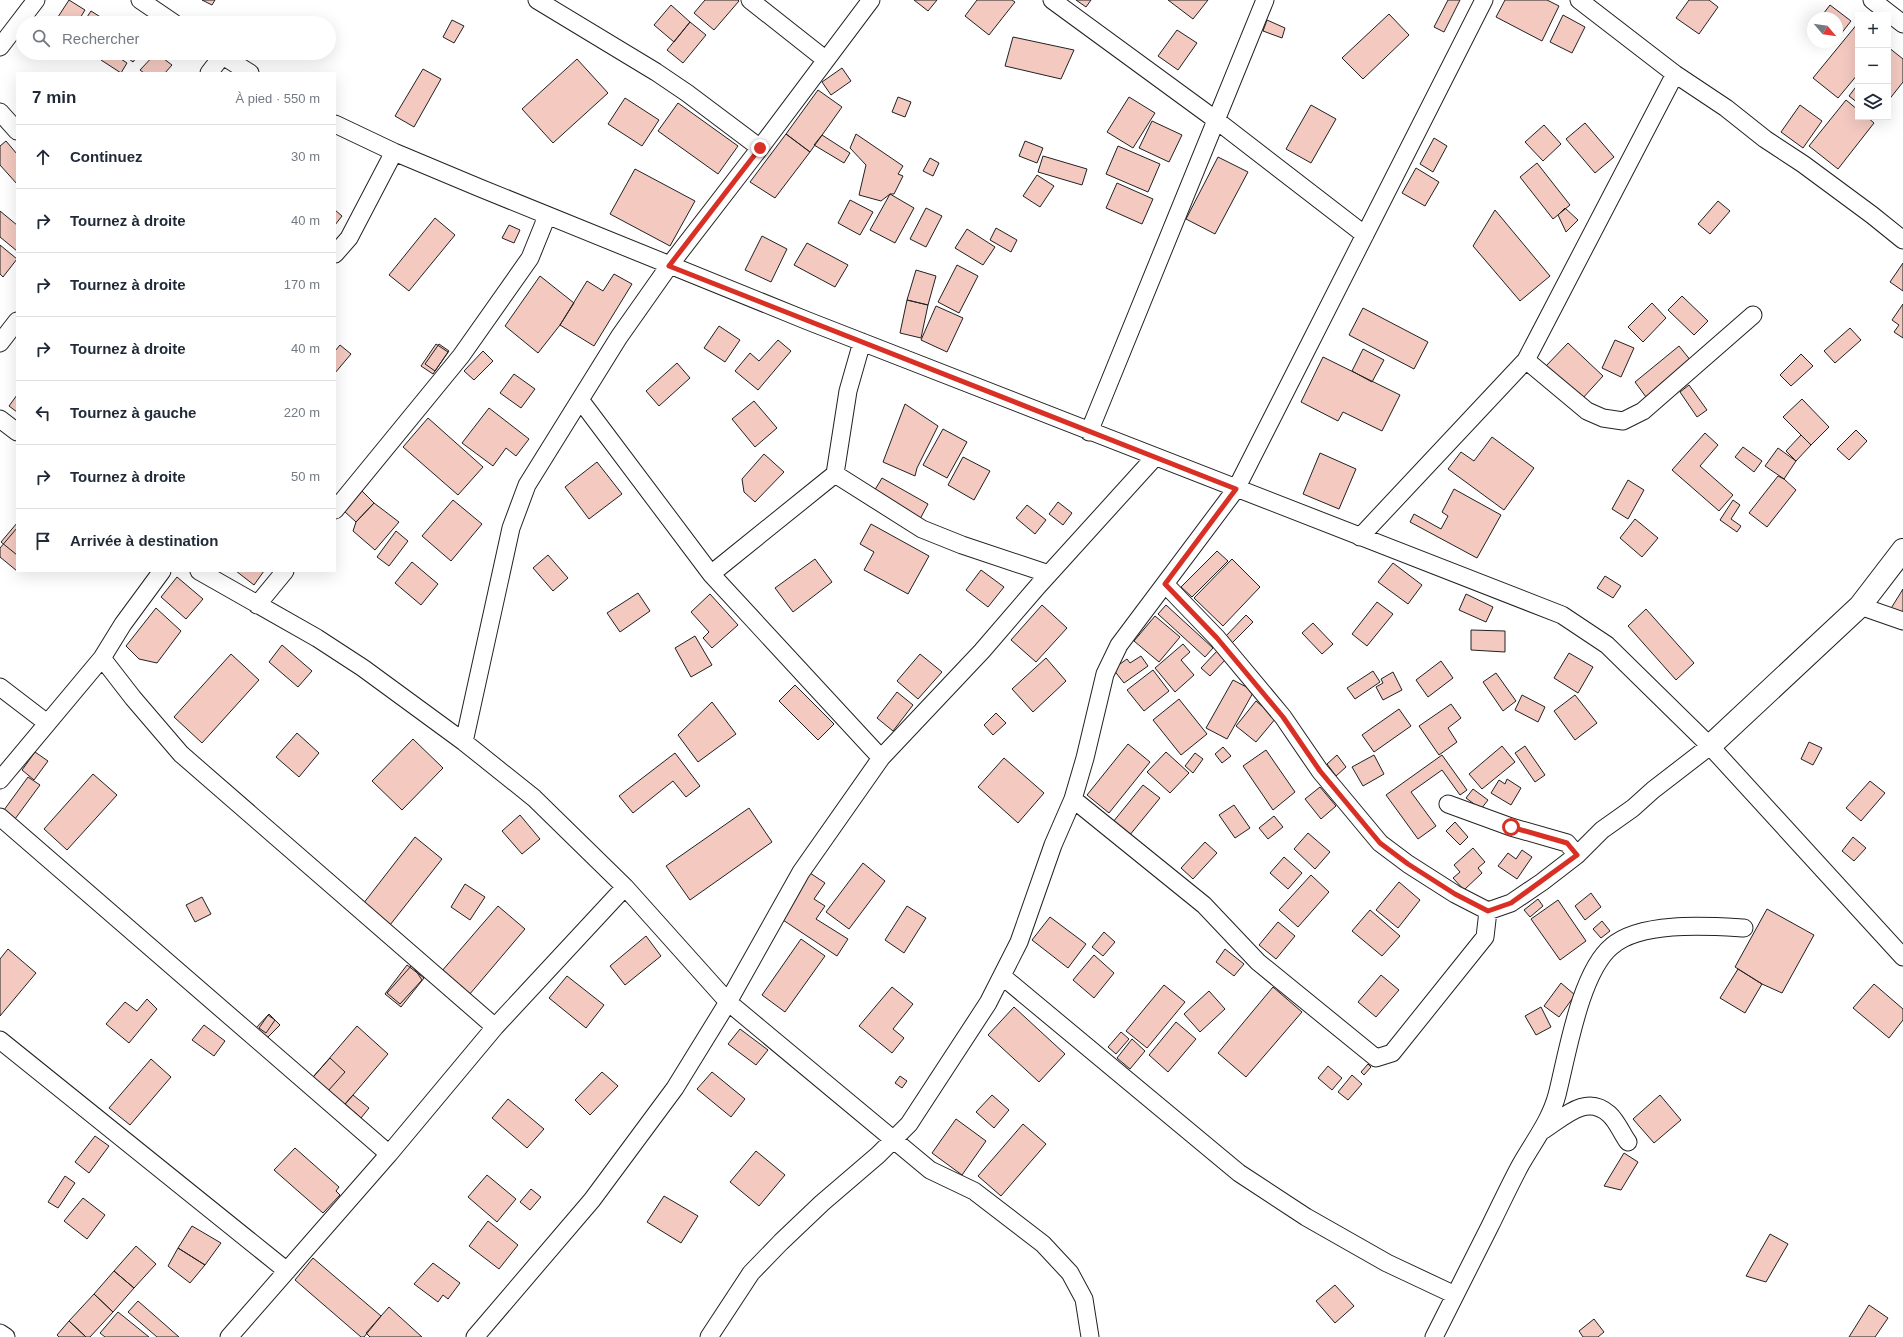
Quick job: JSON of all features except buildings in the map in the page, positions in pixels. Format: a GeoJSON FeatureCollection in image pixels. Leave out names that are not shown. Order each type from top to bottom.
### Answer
{"type":"FeatureCollection","features":[{"type":"Feature","properties":{"kind":"street"},"geometry":{"type":"LineString","coordinates":[[24,16],[36,0]]}},
{"type":"Feature","properties":{"kind":"street"},"geometry":{"type":"LineString","coordinates":[[140,0],[164,16]]}},
{"type":"Feature","properties":{"kind":"street"},"geometry":{"type":"LineString","coordinates":[[537,0],[656,72],[687,93],[760,148]]}},
{"type":"Feature","properties":{"kind":"street"},"geometry":{"type":"LineString","coordinates":[[750,0],[826,60]]}},
{"type":"Feature","properties":{"kind":"street"},"geometry":{"type":"LineString","coordinates":[[464,742],[511,528],[527,485],[581,401],[619,337],[669,266],[871,0]]}},
{"type":"Feature","properties":{"kind":"street"},"geometry":{"type":"LineString","coordinates":[[1052,0],[1216,120],[1365,235]]}},
{"type":"Feature","properties":{"kind":"street"},"geometry":{"type":"LineString","coordinates":[[1089,432],[1265,0]]}},
{"type":"Feature","properties":{"kind":"street"},"geometry":{"type":"LineString","coordinates":[[709,1337],[751,1273],[761,1262],[817,1208],[910,1124],[988,1003],[1019,942],[1053,846],[1073,799],[1085,758],[1105,674],[1119,645],[1236,489],[1484,0]]}},
{"type":"Feature","properties":{"kind":"street"},"geometry":{"type":"LineString","coordinates":[[1579,0],[1675,74],[1726,108],[1765,139],[1872,215],[1903,240]]}},
{"type":"Feature","properties":{"kind":"street"},"geometry":{"type":"LineString","coordinates":[[1872,0],[1903,24]]}},
{"type":"Feature","properties":{"kind":"street"},"geometry":{"type":"LineString","coordinates":[[0,47],[16,26]]}},
{"type":"Feature","properties":{"kind":"street"},"geometry":{"type":"LineString","coordinates":[[210,72],[217,60]]}},
{"type":"Feature","properties":{"kind":"street"},"geometry":{"type":"LineString","coordinates":[[229,60],[248,72]]}},
{"type":"Feature","properties":{"kind":"street"},"geometry":{"type":"LineString","coordinates":[[1360,537],[1526,360],[1675,74]]}},
{"type":"Feature","properties":{"kind":"street"},"geometry":{"type":"LineString","coordinates":[[0,112],[16,130]]}},
{"type":"Feature","properties":{"kind":"street"},"geometry":{"type":"LineString","coordinates":[[336,124],[394,152],[669,266],[1155,458],[1562,615],[1607,645],[1710,746],[1903,957]]}},
{"type":"Feature","properties":{"kind":"street"},"geometry":{"type":"LineString","coordinates":[[336,253],[350,238],[394,152]]}},
{"type":"Feature","properties":{"kind":"street"},"geometry":{"type":"LineString","coordinates":[[336,509],[461,356],[530,258],[547,216]]}},
{"type":"Feature","properties":{"kind":"street"},"geometry":{"type":"LineString","coordinates":[[1526,360],[1587,411],[1603,418],[1623,421],[1643,411],[1753,315]]}},
{"type":"Feature","properties":{"kind":"street"},"geometry":{"type":"LineString","coordinates":[[0,343],[16,322]]}},
{"type":"Feature","properties":{"kind":"street"},"geometry":{"type":"LineString","coordinates":[[711,574],[834,474],[848,392],[862,342]]}},
{"type":"Feature","properties":{"kind":"street"},"geometry":{"type":"LineString","coordinates":[[581,401],[711,574],[881,758]]}},
{"type":"Feature","properties":{"kind":"street"},"geometry":{"type":"LineString","coordinates":[[0,419],[16,431]]}},
{"type":"Feature","properties":{"kind":"street"},"geometry":{"type":"LineString","coordinates":[[475,1337],[592,1200],[675,1088],[728,1002],[801,872],[881,758],[982,652],[1049,574],[1155,458]]}},
{"type":"Feature","properties":{"kind":"street"},"geometry":{"type":"LineString","coordinates":[[834,474],[922,529],[962,545],[1049,574]]}},
{"type":"Feature","properties":{"kind":"street"},"geometry":{"type":"LineString","coordinates":[[1165,584],[1217,638],[1283,717],[1320,771],[1380,843],[1408,864],[1488,911],[1511,903],[1577,855],[1602,830],[1633,808],[1659,785],[1710,746],[1860,606],[1903,550]]}},
{"type":"Feature","properties":{"kind":"street"},"geometry":{"type":"LineString","coordinates":[[0,780],[102,658],[123,624],[161,572]]}},
{"type":"Feature","properties":{"kind":"street"},"geometry":{"type":"LineString","coordinates":[[201,572],[317,638],[363,668],[464,742],[534,798],[625,888],[728,1002],[930,1170],[974,1191],[1043,1244],[1070,1273],[1084,1299],[1090,1337]]}},
{"type":"Feature","properties":{"kind":"street"},"geometry":{"type":"LineString","coordinates":[[257,605],[284,572]]}},
{"type":"Feature","properties":{"kind":"street"},"geometry":{"type":"LineString","coordinates":[[1860,606],[1903,621]]}},
{"type":"Feature","properties":{"kind":"street"},"geometry":{"type":"LineString","coordinates":[[102,658],[133,698],[181,754],[495,1027]]}},
{"type":"Feature","properties":{"kind":"street"},"geometry":{"type":"LineString","coordinates":[[0,687],[47,723]]}},
{"type":"Feature","properties":{"kind":"street"},"geometry":{"type":"LineString","coordinates":[[1073,799],[1204,905],[1258,962],[1376,1058],[1392,1053],[1485,937],[1488,911]]}},
{"type":"Feature","properties":{"kind":"street"},"geometry":{"type":"LineString","coordinates":[[1448,804],[1511,827],[1567,843],[1577,855]]}},
{"type":"Feature","properties":{"kind":"street"},"geometry":{"type":"LineString","coordinates":[[0,817],[389,1154]]}},
{"type":"Feature","properties":{"kind":"street"},"geometry":{"type":"LineString","coordinates":[[229,1337],[389,1154],[495,1027],[625,888]]}},
{"type":"Feature","properties":{"kind":"street"},"geometry":{"type":"LineString","coordinates":[[1434,1337],[1521,1164],[1542,1131],[1556,1097],[1570,1036],[1586,989],[1597,965],[1612,946],[1634,934],[1688,925],[1744,928]]}},
{"type":"Feature","properties":{"kind":"street"},"geometry":{"type":"LineString","coordinates":[[1002,976],[1239,1174],[1306,1217],[1387,1263],[1455,1295]]}},
{"type":"Feature","properties":{"kind":"street"},"geometry":{"type":"LineString","coordinates":[[0,1040],[287,1271]]}},
{"type":"Feature","properties":{"kind":"street"},"geometry":{"type":"LineString","coordinates":[[1542,1131],[1582,1105],[1592,1104],[1610,1114],[1628,1142]]}},
{"type":"Feature","properties":{"kind":"street"},"geometry":{"type":"LineString","coordinates":[[0,1333],[6,1337]]}},
{"type":"Feature","properties":{"kind":"route"},"geometry":{"type":"LineString","coordinates":[[760,148],[669,266],[1236,489],[1165,584],[1217,638],[1283,717],[1320,771],[1345,799],[1380,843],[1408,864],[1455,894],[1488,911],[1511,903],[1542,882],[1577,855],[1567,843],[1511,827]]}}]}
